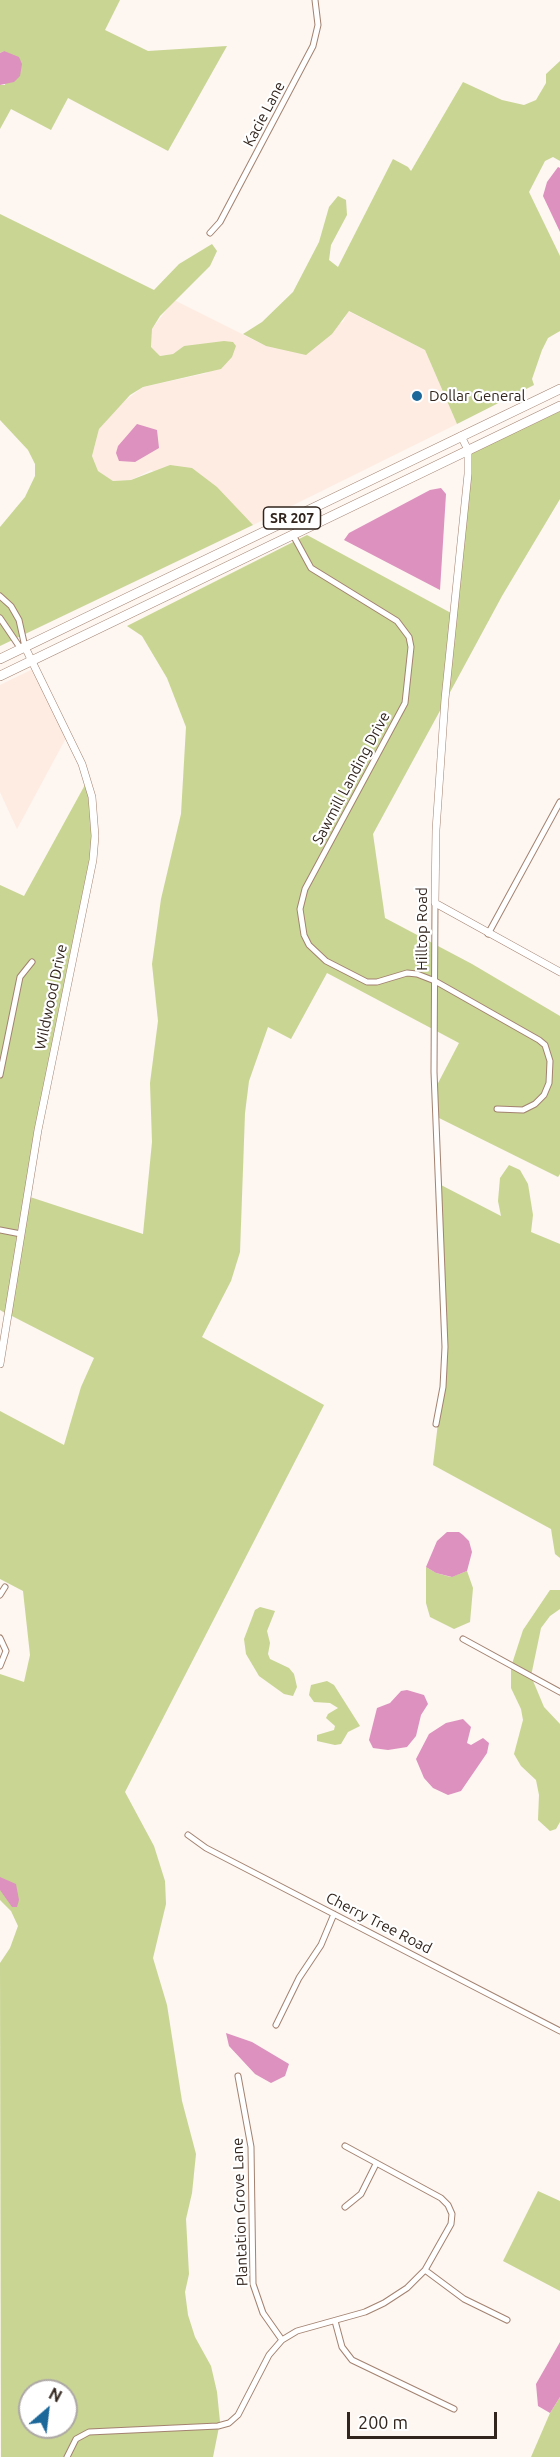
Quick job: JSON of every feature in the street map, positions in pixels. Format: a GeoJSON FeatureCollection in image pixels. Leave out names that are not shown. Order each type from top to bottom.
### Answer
{"type":"FeatureCollection","features":[{"type":"Feature","properties":{"kind":"highway","name":"SR 207"},"geometry":{"type":"LineString","coordinates":[[0,659],[560,389]]}},
{"type":"Feature","properties":{"kind":"highway","name":"SR 207"},"geometry":{"type":"LineString","coordinates":[[0,676],[560,406]]}},
{"type":"Feature","properties":{"kind":"street","name":"Kacie Lane"},"geometry":{"type":"LineString","coordinates":[[210,233],[220,222],[313,46],[318,25],[315,0]]}},
{"type":"Feature","properties":{"kind":"street","name":"Hilltop Road"},"geometry":{"type":"LineString","coordinates":[[436,1424],[443,1387],[445,1347],[434,1072],[435,903],[440,762],[468,474],[468,450],[461,436]]}},
{"type":"Feature","properties":{"kind":"street","name":"Sawmill Landing Drive"},"geometry":{"type":"LineString","coordinates":[[293,535],[310,568],[397,621],[409,637],[411,647],[405,703],[305,889],[300,909],[304,935],[309,945],[326,961],[367,982],[377,982],[407,973],[435,981],[534,1035],[544,1045],[549,1061],[549,1083],[544,1095],[535,1104],[523,1110],[497,1109]]}},
{"type":"Feature","properties":{"kind":"street"},"geometry":{"type":"LineString","coordinates":[[0,596],[11,606],[19,620],[23,648]]}},
{"type":"Feature","properties":{"kind":"street"},"geometry":{"type":"LineString","coordinates":[[0,618],[23,648]]}},
{"type":"Feature","properties":{"kind":"street","name":"Wildwood Drive"},"geometry":{"type":"LineString","coordinates":[[0,1364],[40,1122],[96,836],[93,805],[82,764],[32,661],[23,648]]}},
{"type":"Feature","properties":{"kind":"street"},"geometry":{"type":"LineString","coordinates":[[488,934],[560,802]]}},
{"type":"Feature","properties":{"kind":"street"},"geometry":{"type":"LineString","coordinates":[[435,903],[560,972]]}},
{"type":"Feature","properties":{"kind":"street"},"geometry":{"type":"LineString","coordinates":[[0,1075],[20,977],[32,962]]}},
{"type":"Feature","properties":{"kind":"street"},"geometry":{"type":"LineString","coordinates":[[0,1230],[21,1234]]}},
{"type":"Feature","properties":{"kind":"street"},"geometry":{"type":"LineString","coordinates":[[0,1595],[5,1587]]}},
{"type":"Feature","properties":{"kind":"street"},"geometry":{"type":"LineString","coordinates":[[0,1638],[6,1651],[0,1666]]}},
{"type":"Feature","properties":{"kind":"street"},"geometry":{"type":"LineString","coordinates":[[462,1639],[560,1692]]}},
{"type":"Feature","properties":{"kind":"street","name":"Cherry Tree Road"},"geometry":{"type":"LineString","coordinates":[[188,1835],[206,1848],[560,2031]]}},
{"type":"Feature","properties":{"kind":"street"},"geometry":{"type":"LineString","coordinates":[[276,2025],[299,1978],[321,1945],[334,1914]]}},
{"type":"Feature","properties":{"kind":"street","name":"Plantation Grove Lane"},"geometry":{"type":"LineString","coordinates":[[238,2076],[250,2147],[253,2284],[262,2313],[282,2340]]}},
{"type":"Feature","properties":{"kind":"street"},"geometry":{"type":"LineString","coordinates":[[67,2457],[76,2439],[89,2432],[218,2426],[229,2423],[238,2415],[269,2355],[282,2340],[297,2331],[335,2321],[384,2303],[407,2288],[425,2270],[437,2254],[451,2224],[450,2208],[441,2198],[345,2146]]}},
{"type":"Feature","properties":{"kind":"street"},"geometry":{"type":"LineString","coordinates":[[345,2207],[361,2194],[376,2164]]}},
{"type":"Feature","properties":{"kind":"street"},"geometry":{"type":"LineString","coordinates":[[425,2270],[464,2299],[507,2320]]}},
{"type":"Feature","properties":{"kind":"street"},"geometry":{"type":"LineString","coordinates":[[335,2321],[342,2347],[352,2360],[454,2409]]}},
{"type":"Feature","properties":{"kind":"shaded area"},"geometry":{"type":"Polygon","coordinates":[[[4,51],[19,57],[22,64],[20,76],[14,82],[0,85],[0,53],[4,51]]]}},
{"type":"Feature","properties":{"kind":"shaded area"},"geometry":{"type":"Polygon","coordinates":[[[558,167],[560,168],[560,232],[543,196],[547,182],[558,167]]]}},
{"type":"Feature","properties":{"kind":"shaded area"},"geometry":{"type":"Polygon","coordinates":[[[174,300],[266,346],[343,322],[348,311],[425,350],[457,424],[253,525],[240,514],[151,470],[131,480],[113,481],[98,471],[92,456],[99,429],[118,406],[143,387],[207,373],[184,346],[173,354],[160,356],[151,348],[152,329],[174,300]]]}},
{"type":"Feature","properties":{"kind":"shaded area"},"geometry":{"type":"Polygon","coordinates":[[[137,424],[157,430],[159,448],[135,462],[119,461],[116,453],[118,446],[137,424]]]}},
{"type":"Feature","properties":{"kind":"shaded area"},"geometry":{"type":"Polygon","coordinates":[[[441,488],[446,494],[440,590],[344,540],[349,533],[430,490],[441,488]]]}},
{"type":"Feature","properties":{"kind":"shaded area"},"geometry":{"type":"Polygon","coordinates":[[[33,669],[66,738],[17,829],[0,792],[0,685],[33,669]]]}},
{"type":"Feature","properties":{"kind":"shaded area"},"geometry":{"type":"Polygon","coordinates":[[[447,1532],[459,1532],[463,1535],[469,1541],[472,1552],[467,1571],[452,1577],[436,1573],[426,1567],[437,1541],[447,1532]]]}},
{"type":"Feature","properties":{"kind":"shaded area"},"geometry":{"type":"Polygon","coordinates":[[[407,1690],[424,1695],[428,1704],[421,1715],[416,1736],[407,1747],[388,1750],[373,1748],[369,1740],[377,1708],[390,1703],[401,1691],[407,1690]]]}},
{"type":"Feature","properties":{"kind":"shaded area"},"geometry":{"type":"Polygon","coordinates":[[[463,1719],[471,1727],[467,1743],[471,1745],[483,1738],[489,1743],[487,1753],[461,1791],[448,1795],[433,1788],[424,1778],[416,1759],[429,1734],[446,1723],[463,1719]]]}},
{"type":"Feature","properties":{"kind":"shaded area"},"geometry":{"type":"Polygon","coordinates":[[[0,1877],[16,1884],[19,1900],[17,1907],[12,1907],[0,1890],[0,1877]]]}},
{"type":"Feature","properties":{"kind":"shaded area"},"geometry":{"type":"Polygon","coordinates":[[[226,2033],[252,2042],[289,2064],[285,2076],[271,2083],[255,2074],[229,2046],[226,2033]]]}},
{"type":"Feature","properties":{"kind":"shaded area"},"geometry":{"type":"Polygon","coordinates":[[[560,2342],[560,2397],[550,2413],[538,2406],[536,2384],[560,2342]]]}},
{"type":"Feature","properties":{"kind":"green space"},"geometry":{"type":"Polygon","coordinates":[[[0,0],[120,0],[105,30],[148,51],[227,46],[168,151],[68,98],[51,130],[11,109],[0,129],[0,85],[5,85],[4,51],[0,53],[0,0]]]}},
{"type":"Feature","properties":{"kind":"green space"},"geometry":{"type":"Polygon","coordinates":[[[560,61],[560,161],[553,157],[545,161],[529,192],[560,256],[560,331],[548,338],[542,350],[532,379],[534,385],[457,424],[425,350],[349,311],[332,334],[306,355],[266,346],[243,334],[262,322],[293,292],[319,242],[329,207],[338,196],[346,200],[347,215],[331,245],[329,260],[338,267],[393,159],[411,171],[463,82],[502,100],[524,105],[536,100],[546,83],[546,74],[560,61]]]}},
{"type":"Feature","properties":{"kind":"green space"},"geometry":{"type":"Polygon","coordinates":[[[0,214],[154,290],[179,264],[212,244],[217,251],[210,266],[160,316],[152,329],[151,347],[160,356],[173,354],[184,346],[233,342],[236,346],[232,357],[221,369],[143,387],[130,395],[99,429],[92,456],[98,471],[113,481],[131,480],[170,465],[192,468],[217,487],[253,525],[0,646],[0,527],[25,497],[35,476],[35,464],[28,450],[0,420],[0,214]]]}},
{"type":"Feature","properties":{"kind":"green space"},"geometry":{"type":"Polygon","coordinates":[[[560,411],[560,499],[502,596],[448,696],[470,454],[560,411]]]}},
{"type":"Feature","properties":{"kind":"green space"},"geometry":{"type":"Polygon","coordinates":[[[307,535],[451,613],[442,707],[373,834],[385,918],[472,964],[560,1016],[560,1174],[558,1177],[437,1117],[436,1087],[459,1043],[327,973],[291,1039],[268,1027],[249,1081],[245,1113],[240,1252],[231,1281],[202,1337],[324,1405],[125,1792],[154,1846],[165,1881],[166,1904],[153,1958],[167,2005],[182,2101],[196,2154],[192,2193],[186,2219],[189,2274],[185,2292],[188,2315],[195,2337],[211,2366],[220,2422],[213,2457],[1,2457],[0,1963],[10,1948],[18,1926],[11,1911],[0,1900],[0,1674],[24,1682],[30,1655],[23,1591],[0,1579],[0,1411],[64,1445],[81,1387],[94,1358],[10,1315],[30,1197],[143,1234],[152,1142],[150,1083],[158,1021],[152,964],[161,899],[181,814],[186,727],[167,678],[142,636],[127,626],[307,535]]]}},
{"type":"Feature","properties":{"kind":"green space"},"geometry":{"type":"Polygon","coordinates":[[[86,783],[93,821],[91,860],[5,1313],[0,1310],[0,885],[24,896],[86,783]]]}},
{"type":"Feature","properties":{"kind":"green space"},"geometry":{"type":"Polygon","coordinates":[[[509,1165],[520,1170],[528,1184],[533,1215],[531,1232],[560,1244],[560,1558],[555,1554],[551,1529],[433,1465],[446,1356],[439,1184],[501,1216],[498,1201],[500,1178],[509,1165]]]}},
{"type":"Feature","properties":{"kind":"green space"},"geometry":{"type":"Polygon","coordinates":[[[426,1567],[436,1573],[451,1577],[467,1571],[473,1588],[470,1622],[454,1629],[430,1617],[426,1603],[426,1567]]]}},
{"type":"Feature","properties":{"kind":"green space"},"geometry":{"type":"Polygon","coordinates":[[[550,1590],[560,1590],[560,1609],[550,1616],[541,1628],[531,1676],[544,1707],[560,1724],[560,1822],[556,1829],[550,1831],[538,1820],[539,1795],[536,1780],[521,1766],[514,1754],[523,1720],[521,1709],[511,1688],[511,1667],[523,1630],[550,1590]]]}},
{"type":"Feature","properties":{"kind":"green space"},"geometry":{"type":"Polygon","coordinates":[[[260,1607],[275,1611],[267,1631],[270,1643],[268,1654],[270,1659],[289,1668],[294,1674],[297,1687],[293,1696],[284,1694],[259,1676],[246,1654],[244,1639],[255,1610],[260,1607]]]}},
{"type":"Feature","properties":{"kind":"green space"},"geometry":{"type":"Polygon","coordinates":[[[327,1681],[334,1685],[360,1726],[348,1732],[341,1744],[317,1741],[317,1735],[334,1730],[335,1726],[326,1718],[338,1708],[330,1703],[314,1702],[309,1695],[311,1685],[327,1681]]]}},
{"type":"Feature","properties":{"kind":"green space"},"geometry":{"type":"Polygon","coordinates":[[[538,2191],[560,2201],[560,2291],[503,2261],[538,2191]]]}},
{"type":"Feature","properties":{"kind":"green space"},"geometry":{"type":"Polygon","coordinates":[[[560,2397],[560,2457],[531,2457],[550,2413],[560,2397]]]}},
{"type":"Feature","properties":{"kind":"place","name":"Dollar General"},"geometry":{"type":"Point","coordinates":[417,396]}}]}
